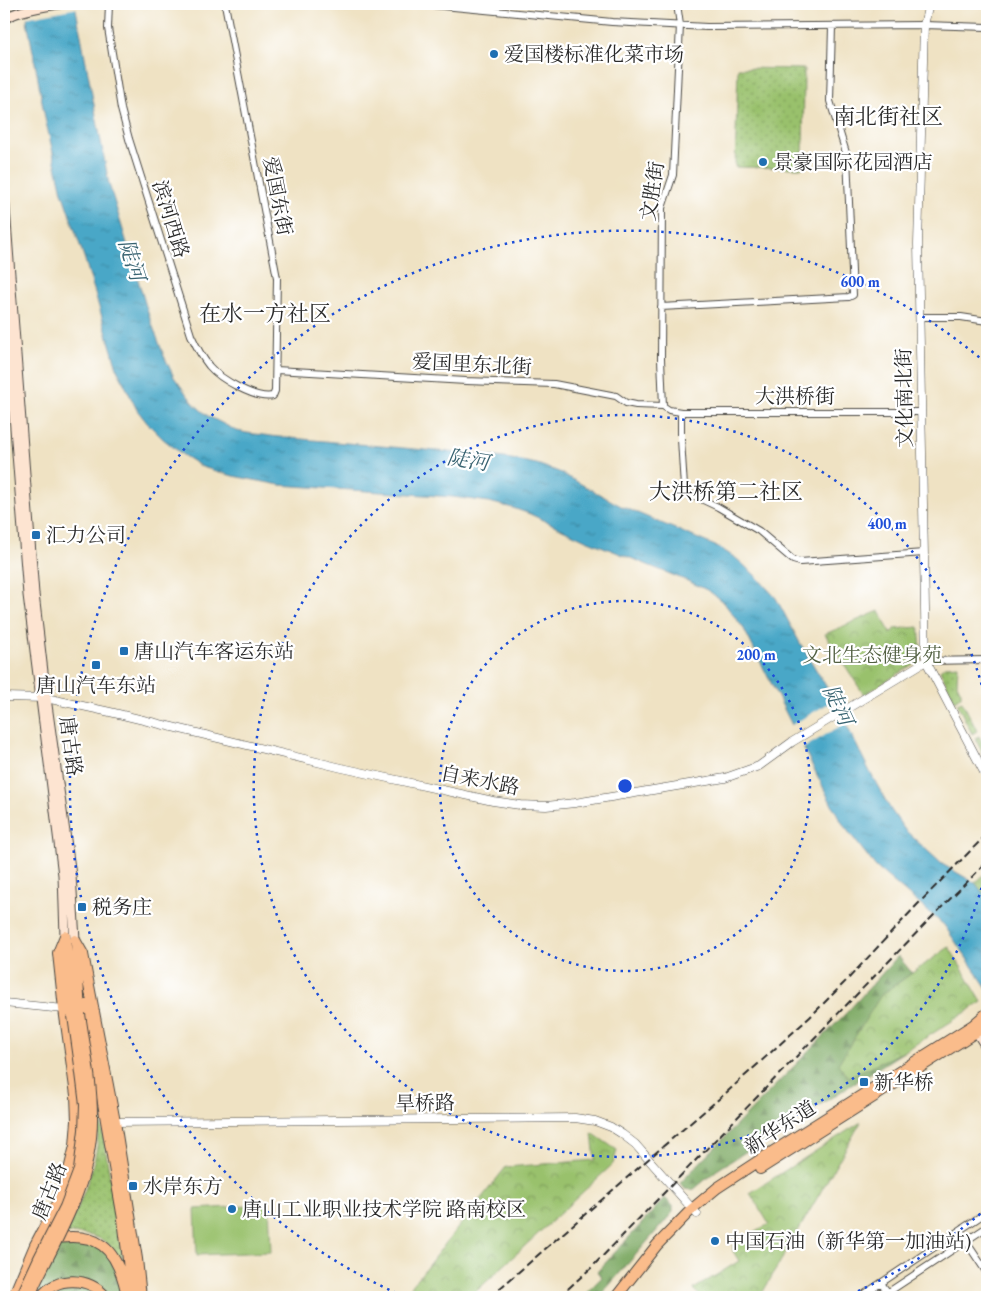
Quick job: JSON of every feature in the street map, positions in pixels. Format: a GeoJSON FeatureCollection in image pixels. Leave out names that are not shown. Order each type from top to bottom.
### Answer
{"type":"FeatureCollection","features":[{"type":"Feature","properties":{"kind":"main road"},"geometry":{"type":"LineString","coordinates":[[4,20],[6,17],[14,14],[59,4]]}},
{"type":"Feature","properties":{"kind":"main road","name":"唐古路"},"geometry":{"type":"LineString","coordinates":[[4,195],[43,698],[63,875],[65,936],[123,1219],[131,1297]]}},
{"type":"Feature","properties":{"kind":"main road","name":"唐古路"},"geometry":{"type":"LineString","coordinates":[[4,286],[28,595],[71,875],[75,940]]}},
{"type":"Feature","properties":{"kind":"main road"},"geometry":{"type":"LineString","coordinates":[[14,1297],[35,1244],[59,1199],[75,1146],[77,1122],[76,1095],[58,953],[65,936]]}},
{"type":"Feature","properties":{"kind":"main road"},"geometry":{"type":"LineString","coordinates":[[30,1297],[73,1208],[83,1179],[90,1149],[91,1092],[80,1014],[75,940]]}},
{"type":"Feature","properties":{"kind":"main road"},"geometry":{"type":"LineString","coordinates":[[75,940],[83,954],[116,1122],[141,1297]]}},
{"type":"Feature","properties":{"kind":"main road","name":"新华东道"},"geometry":{"type":"LineString","coordinates":[[975,1029],[987,1013]]}},
{"type":"Feature","properties":{"kind":"main road","name":"唐古路"},"geometry":{"type":"LineString","coordinates":[[21,1297],[65,1207],[79,1170],[85,1105],[81,1072],[80,1014]]}},
{"type":"Feature","properties":{"kind":"main road","name":"新华东道"},"geometry":{"type":"LineString","coordinates":[[616,1297],[657,1245],[695,1212],[975,1029],[987,1026]]}},
{"type":"Feature","properties":{"kind":"main road"},"geometry":{"type":"LineString","coordinates":[[975,1029],[987,1048]]}},
{"type":"Feature","properties":{"kind":"main road","name":"新华东道"},"geometry":{"type":"LineString","coordinates":[[624,1297],[661,1250],[695,1212]]}},
{"type":"Feature","properties":{"kind":"main road"},"geometry":{"type":"LineString","coordinates":[[35,1244],[54,1238],[84,1237],[94,1240],[110,1251],[116,1261],[121,1273],[126,1297]]}},
{"type":"Feature","properties":{"kind":"main road"},"geometry":{"type":"LineString","coordinates":[[41,1297],[51,1287],[66,1282],[88,1283],[106,1297]]}},
{"type":"Feature","properties":{"kind":"street","name":"滨河西路"},"geometry":{"type":"LineString","coordinates":[[109,4],[108,28],[125,124],[191,335],[211,368],[226,380],[244,390],[267,397],[273,396]]}},
{"type":"Feature","properties":{"kind":"street","name":"爱国东街"},"geometry":{"type":"LineString","coordinates":[[225,4],[276,278],[276,370],[273,396]]}},
{"type":"Feature","properties":{"kind":"street"},"geometry":{"type":"LineString","coordinates":[[422,4],[612,22],[707,27],[924,25],[987,28]]}},
{"type":"Feature","properties":{"kind":"street","name":"文胜街"},"geometry":{"type":"LineString","coordinates":[[666,408],[661,359],[662,208],[673,175],[680,25],[677,4]]}},
{"type":"Feature","properties":{"kind":"street","name":"文化南北街"},"geometry":{"type":"LineString","coordinates":[[929,4],[924,25],[918,244],[926,661],[987,778]]}},
{"type":"Feature","properties":{"kind":"street"},"geometry":{"type":"LineString","coordinates":[[661,307],[849,297],[853,295],[846,156],[830,100],[832,26]]}},
{"type":"Feature","properties":{"kind":"street"},"geometry":{"type":"LineString","coordinates":[[919,317],[961,317],[987,321]]}},
{"type":"Feature","properties":{"kind":"street","name":"爱国里东北街"},"geometry":{"type":"LineString","coordinates":[[276,370],[554,384],[616,396],[626,403],[666,408]]}},
{"type":"Feature","properties":{"kind":"street","name":"大洪桥街"},"geometry":{"type":"LineString","coordinates":[[666,408],[681,412],[921,412]]}},
{"type":"Feature","properties":{"kind":"street"},"geometry":{"type":"LineString","coordinates":[[681,412],[684,487],[686,492],[718,507],[759,531],[793,560],[800,562],[924,553]]}},
{"type":"Feature","properties":{"kind":"street"},"geometry":{"type":"LineString","coordinates":[[926,661],[987,660]]}},
{"type":"Feature","properties":{"kind":"street","name":"自来水路"},"geometry":{"type":"LineString","coordinates":[[4,697],[43,698],[493,801],[546,806],[575,803],[725,778],[759,766],[792,742],[926,661]]}},
{"type":"Feature","properties":{"kind":"street"},"geometry":{"type":"LineString","coordinates":[[4,1003],[64,1009]]}},
{"type":"Feature","properties":{"kind":"street","name":"旱桥路"},"geometry":{"type":"LineString","coordinates":[[116,1122],[575,1118],[595,1120],[611,1127],[635,1144],[695,1212]]}},
{"type":"Feature","properties":{"kind":"street"},"geometry":{"type":"LineString","coordinates":[[860,1297],[987,1212]]}},
{"type":"Feature","properties":{"kind":"street"},"geometry":{"type":"LineString","coordinates":[[881,1297],[890,1295],[987,1227]]}},
{"type":"Feature","properties":{"kind":"street"},"geometry":{"type":"LineString","coordinates":[[960,1231],[987,1274]]}},
{"type":"Feature","properties":{"kind":"street"},"geometry":{"type":"LineString","coordinates":[[882,1283],[890,1295]]}},
{"type":"Feature","properties":{"kind":"green space"},"geometry":{"type":"Polygon","coordinates":[[[738,68],[804,69],[803,168],[735,167],[738,68]]]}},
{"type":"Feature","properties":{"kind":"green space","name":"文北生态健身苑"},"geometry":{"type":"Polygon","coordinates":[[[879,611],[891,634],[894,629],[919,627],[922,659],[864,695],[825,634],[879,611]]]}},
{"type":"Feature","properties":{"kind":"green space"},"geometry":{"type":"Polygon","coordinates":[[[958,665],[957,684],[961,696],[955,701],[940,670],[945,666],[958,665]]]}},
{"type":"Feature","properties":{"kind":"green space"},"geometry":{"type":"Polygon","coordinates":[[[962,701],[977,731],[972,734],[957,703],[962,701]]]}},
{"type":"Feature","properties":{"kind":"green space"},"geometry":{"type":"Polygon","coordinates":[[[979,736],[987,751],[987,762],[975,738],[979,736]]]}},
{"type":"Feature","properties":{"kind":"green space"},"geometry":{"type":"Polygon","coordinates":[[[987,872],[987,898],[975,883],[987,872]]]}},
{"type":"Feature","properties":{"kind":"green space"},"geometry":{"type":"Polygon","coordinates":[[[949,947],[982,1002],[905,1051],[848,1077],[838,1064],[881,995],[949,947]]]}},
{"type":"Feature","properties":{"kind":"green space"},"geometry":{"type":"Polygon","coordinates":[[[898,956],[912,973],[881,995],[848,1077],[905,1051],[717,1170],[693,1190],[685,1189],[680,1183],[849,1010],[898,956]]]}},
{"type":"Feature","properties":{"kind":"green space"},"geometry":{"type":"Polygon","coordinates":[[[97,1096],[124,1265],[112,1248],[100,1239],[93,1236],[66,1233],[85,1191],[95,1157],[98,1133],[97,1096]]]}},
{"type":"Feature","properties":{"kind":"green space"},"geometry":{"type":"Polygon","coordinates":[[[861,1122],[760,1297],[701,1297],[694,1289],[739,1261],[733,1251],[733,1245],[769,1224],[750,1193],[861,1122]]]}},
{"type":"Feature","properties":{"kind":"green space"},"geometry":{"type":"Polygon","coordinates":[[[592,1133],[617,1150],[613,1164],[470,1297],[403,1297],[506,1167],[595,1160],[592,1133]]]}},
{"type":"Feature","properties":{"kind":"green space"},"geometry":{"type":"Polygon","coordinates":[[[665,1198],[673,1206],[673,1212],[599,1297],[582,1297],[602,1277],[597,1272],[665,1198]]]}},
{"type":"Feature","properties":{"kind":"green space"},"geometry":{"type":"Polygon","coordinates":[[[269,1205],[271,1252],[197,1255],[195,1209],[269,1205]]]}},
{"type":"Feature","properties":{"kind":"green space"},"geometry":{"type":"Polygon","coordinates":[[[62,1240],[83,1241],[108,1251],[119,1280],[120,1297],[35,1297],[62,1240]]]}},
{"type":"Feature","properties":{"kind":"water","name":"陡河"},"geometry":{"type":"Polygon","coordinates":[[[29,4],[75,4],[109,184],[149,316],[164,356],[174,377],[195,405],[208,416],[237,431],[247,433],[482,455],[537,464],[559,472],[621,506],[720,548],[737,559],[776,598],[832,696],[891,810],[905,830],[942,864],[975,883],[987,898],[987,988],[944,925],[876,867],[844,826],[744,629],[724,603],[709,591],[586,540],[530,514],[489,502],[453,497],[280,485],[233,476],[202,467],[183,455],[148,424],[137,410],[118,371],[85,260],[62,192],[45,118],[27,21],[29,4]]]}},
{"type":"Feature","properties":{"kind":"pier"},"geometry":{"type":"Polygon","coordinates":[[[26,4],[77,4],[78,8],[25,18],[26,4]]]}},
{"type":"Feature","properties":{"kind":"pier"},"geometry":{"type":"Polygon","coordinates":[[[836,699],[847,722],[802,749],[790,726],[836,699]]]}},
{"type":"Feature","properties":{"kind":"railway"},"geometry":{"type":"LineString","coordinates":[[490,1297],[727,1092],[810,1017],[987,834]]}},
{"type":"Feature","properties":{"kind":"railway"},"geometry":{"type":"LineString","coordinates":[[559,1297],[592,1267],[987,862]]}},
{"type":"Feature","properties":{"kind":"place","name":"爱国楼标准化菜市场"},"geometry":{"type":"Point","coordinates":[494,54]}},
{"type":"Feature","properties":{"kind":"place","name":"景豪国际花园酒店"},"geometry":{"type":"Point","coordinates":[763,162]}},
{"type":"Feature","properties":{"kind":"place","name":"汇力公司"},"geometry":{"type":"Point","coordinates":[36,535]}},
{"type":"Feature","properties":{"kind":"place","name":"唐山汽车客运东站"},"geometry":{"type":"Point","coordinates":[124,651]}},
{"type":"Feature","properties":{"kind":"place","name":"唐山汽车东站"},"geometry":{"type":"Point","coordinates":[96,665]}},
{"type":"Feature","properties":{"kind":"place","name":"税务庄"},"geometry":{"type":"Point","coordinates":[82,907]}},
{"type":"Feature","properties":{"kind":"place","name":"新华桥"},"geometry":{"type":"Point","coordinates":[864,1082]}},
{"type":"Feature","properties":{"kind":"place","name":"水岸东方"},"geometry":{"type":"Point","coordinates":[133,1186]}},
{"type":"Feature","properties":{"kind":"place","name":"唐山工业职业技术学院 路南校区"},"geometry":{"type":"Point","coordinates":[232,1209]}},
{"type":"Feature","properties":{"kind":"place","name":"中国石油（新华第一加油站)"},"geometry":{"type":"Point","coordinates":[715,1241]}},
{"type":"Feature","properties":{"kind":"district","name":"南北街社区"},"geometry":{"type":"Point","coordinates":[888,116]}},
{"type":"Feature","properties":{"kind":"district","name":"在水一方社区"},"geometry":{"type":"Point","coordinates":[265,313]}},
{"type":"Feature","properties":{"kind":"district","name":"大洪桥第二社区"},"geometry":{"type":"Point","coordinates":[726,491]}}]}
